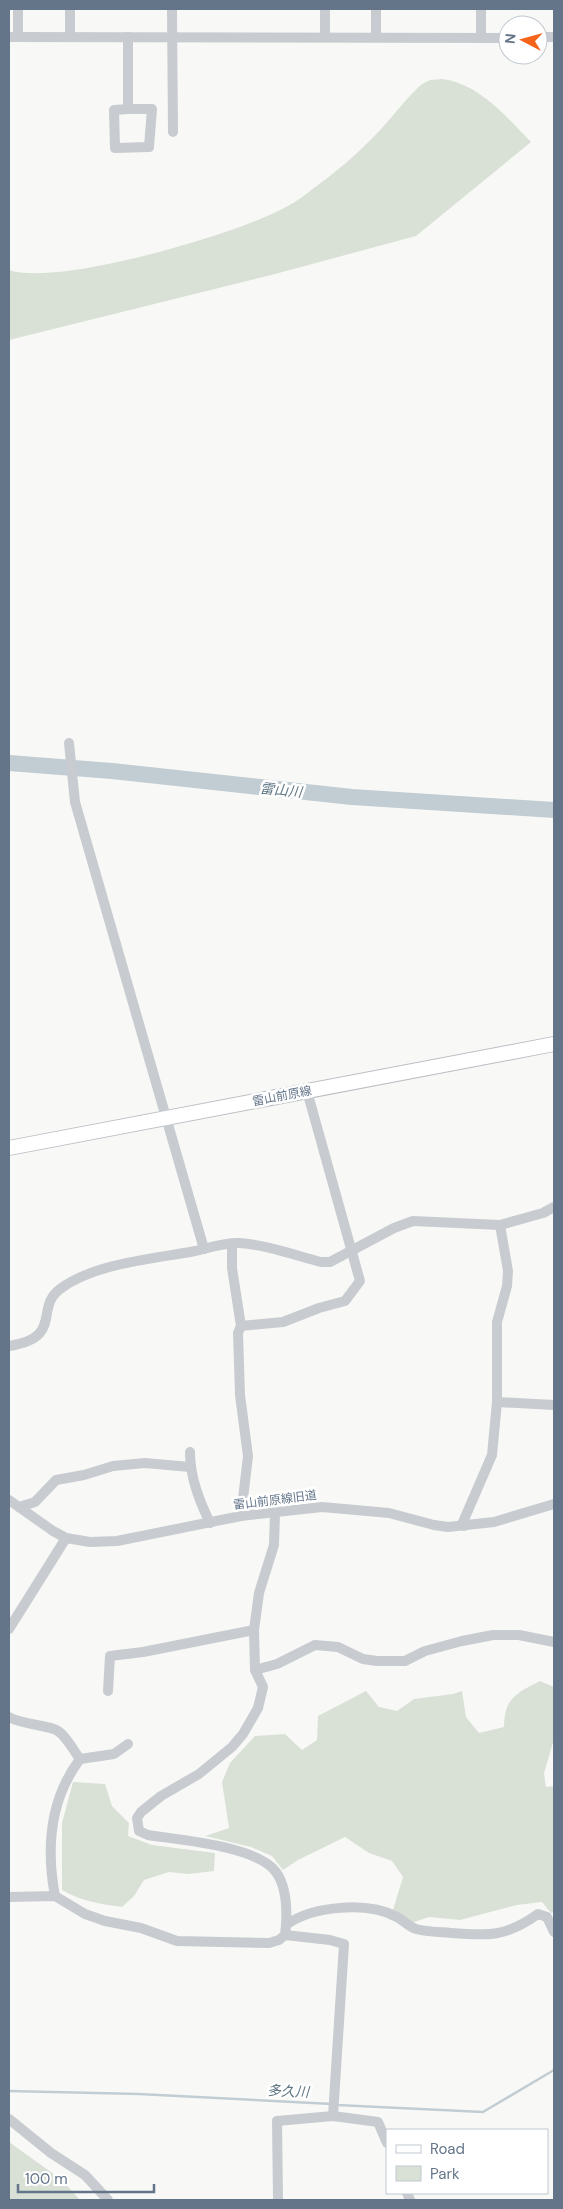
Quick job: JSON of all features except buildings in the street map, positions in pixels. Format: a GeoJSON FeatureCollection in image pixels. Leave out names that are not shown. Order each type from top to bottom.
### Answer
{"type":"FeatureCollection","features":[{"type":"Feature","properties":{"kind":"main road","name":"雷山前原線"},"geometry":{"type":"LineString","coordinates":[[9,1148],[554,1044]]}},
{"type":"Feature","properties":{"kind":"street"},"geometry":{"type":"LineString","coordinates":[[18,9],[13,37],[325,36],[498,38]]}},
{"type":"Feature","properties":{"kind":"street"},"geometry":{"type":"LineString","coordinates":[[70,9],[70,37]]}},
{"type":"Feature","properties":{"kind":"street"},"geometry":{"type":"LineString","coordinates":[[172,9],[173,132]]}},
{"type":"Feature","properties":{"kind":"street"},"geometry":{"type":"LineString","coordinates":[[325,9],[325,36]]}},
{"type":"Feature","properties":{"kind":"street"},"geometry":{"type":"LineString","coordinates":[[376,9],[376,37]]}},
{"type":"Feature","properties":{"kind":"street"},"geometry":{"type":"LineString","coordinates":[[481,9],[481,38]]}},
{"type":"Feature","properties":{"kind":"street"},"geometry":{"type":"LineString","coordinates":[[128,37],[128,109]]}},
{"type":"Feature","properties":{"kind":"street"},"geometry":{"type":"LineString","coordinates":[[128,109],[152,109],[149,147],[115,148],[114,110],[128,109]]}},
{"type":"Feature","properties":{"kind":"street"},"geometry":{"type":"LineString","coordinates":[[69,743],[72,789],[204,1249]]}},
{"type":"Feature","properties":{"kind":"street"},"geometry":{"type":"LineString","coordinates":[[241,1326],[283,1322],[318,1308],[345,1301],[360,1281],[307,1091]]}},
{"type":"Feature","properties":{"kind":"street"},"geometry":{"type":"LineString","coordinates":[[9,1346],[27,1342],[38,1337],[43,1329],[55,1294],[67,1285],[101,1269],[238,1243],[272,1249],[321,1262],[330,1262],[394,1228],[413,1221],[500,1225],[543,1213],[554,1206]]}},
{"type":"Feature","properties":{"kind":"street"},"geometry":{"type":"LineString","coordinates":[[464,1526],[463,1522],[492,1455],[497,1402],[497,1322],[507,1286],[508,1271],[500,1225]]}},
{"type":"Feature","properties":{"kind":"street"},"geometry":{"type":"LineString","coordinates":[[232,1244],[232,1268],[241,1326],[238,1333],[240,1395],[248,1456],[241,1516]]}},
{"type":"Feature","properties":{"kind":"street"},"geometry":{"type":"LineString","coordinates":[[497,1402],[554,1405]]}},
{"type":"Feature","properties":{"kind":"street"},"geometry":{"type":"LineString","coordinates":[[190,1452],[190,1467],[199,1501],[210,1523]]}},
{"type":"Feature","properties":{"kind":"street"},"geometry":{"type":"LineString","coordinates":[[19,1507],[35,1502],[56,1480],[84,1475],[113,1466],[145,1463],[190,1467]]}},
{"type":"Feature","properties":{"kind":"street","name":"雷山前原線旧道"},"geometry":{"type":"LineString","coordinates":[[9,1500],[66,1538],[90,1542],[117,1541],[241,1516],[322,1507],[389,1513],[434,1525],[464,1526],[515,1517],[554,1504]]}},
{"type":"Feature","properties":{"kind":"street"},"geometry":{"type":"LineString","coordinates":[[275,1513],[274,1545],[259,1593],[254,1630],[255,1670],[263,1687],[258,1708],[243,1734],[232,1747],[215,1762],[141,1812],[137,1823],[139,1831],[148,1836],[238,1851],[256,1856],[268,1863],[277,1873],[283,1891],[287,1910],[286,1930]]}},
{"type":"Feature","properties":{"kind":"street"},"geometry":{"type":"LineString","coordinates":[[9,1629],[66,1538]]}},
{"type":"Feature","properties":{"kind":"street"},"geometry":{"type":"LineString","coordinates":[[108,1691],[110,1656],[142,1652],[254,1630]]}},
{"type":"Feature","properties":{"kind":"street"},"geometry":{"type":"LineString","coordinates":[[255,1670],[277,1664],[314,1645],[338,1647],[363,1659],[405,1661],[425,1651],[493,1635],[519,1635],[554,1642]]}},
{"type":"Feature","properties":{"kind":"street"},"geometry":{"type":"LineString","coordinates":[[9,1718],[18,1722],[57,1730],[80,1759]]}},
{"type":"Feature","properties":{"kind":"street"},"geometry":{"type":"LineString","coordinates":[[55,1896],[51,1876],[51,1839],[57,1801],[69,1774],[80,1759],[114,1754],[128,1744]]}},
{"type":"Feature","properties":{"kind":"street"},"geometry":{"type":"LineString","coordinates":[[9,1896],[55,1896],[85,1914],[105,1922],[141,1928],[177,1941],[269,1943],[279,1940],[286,1930],[306,1914],[330,1908],[382,1912],[396,1916],[415,1929],[478,1935],[499,1934],[515,1929],[538,1914],[547,1917],[554,1932]]}},
{"type":"Feature","properties":{"kind":"street"},"geometry":{"type":"LineString","coordinates":[[286,1930],[344,1944],[333,2114]]}},
{"type":"Feature","properties":{"kind":"street"},"geometry":{"type":"LineString","coordinates":[[278,2200],[277,2121],[333,2114],[378,2122],[386,2141]]}},
{"type":"Feature","properties":{"kind":"street"},"geometry":{"type":"LineString","coordinates":[[9,2119],[52,2153],[85,2174],[108,2200]]}},
{"type":"Feature","properties":{"kind":"green space"},"geometry":{"type":"Polygon","coordinates":[[[442,79],[468,87],[480,94],[502,112],[531,142],[416,236],[275,274],[9,340],[9,270],[33,273],[64,271],[102,265],[181,246],[274,213],[302,197],[347,162],[373,138],[422,84],[430,80],[442,79]]]}},
{"type":"Feature","properties":{"kind":"green space"},"geometry":{"type":"Polygon","coordinates":[[[540,1681],[554,1687],[554,1739],[544,1773],[546,1787],[554,1786],[554,1912],[551,1913],[542,1902],[517,1905],[460,1920],[429,1917],[411,1923],[393,1910],[403,1877],[392,1861],[369,1853],[345,1837],[298,1860],[283,1870],[272,1856],[251,1847],[205,1836],[229,1828],[222,1782],[230,1763],[255,1736],[285,1734],[302,1750],[317,1740],[318,1716],[366,1691],[379,1707],[397,1711],[414,1699],[462,1691],[466,1717],[479,1733],[504,1727],[506,1710],[509,1703],[518,1693],[540,1681]]]}},
{"type":"Feature","properties":{"kind":"green space"},"geometry":{"type":"Polygon","coordinates":[[[73,1782],[105,1784],[112,1806],[129,1823],[128,1836],[152,1845],[215,1853],[214,1871],[189,1874],[169,1872],[144,1880],[134,1896],[122,1907],[98,1903],[62,1890],[62,1823],[73,1782]]]}},
{"type":"Feature","properties":{"kind":"green space"},"geometry":{"type":"Polygon","coordinates":[[[9,2142],[62,2180],[80,2200],[9,2200],[9,2142]]]}},
{"type":"Feature","properties":{"kind":"waterway","name":"雷山川"},"geometry":{"type":"LineString","coordinates":[[9,763],[112,771],[352,797],[554,810]]}},
{"type":"Feature","properties":{"kind":"waterway","name":"多久川"},"geometry":{"type":"LineString","coordinates":[[337,2105],[483,2112],[554,2070]]}},
{"type":"Feature","properties":{"kind":"waterway","name":"多久川"},"geometry":{"type":"LineString","coordinates":[[9,2091],[139,2094],[332,2104]]}}]}
